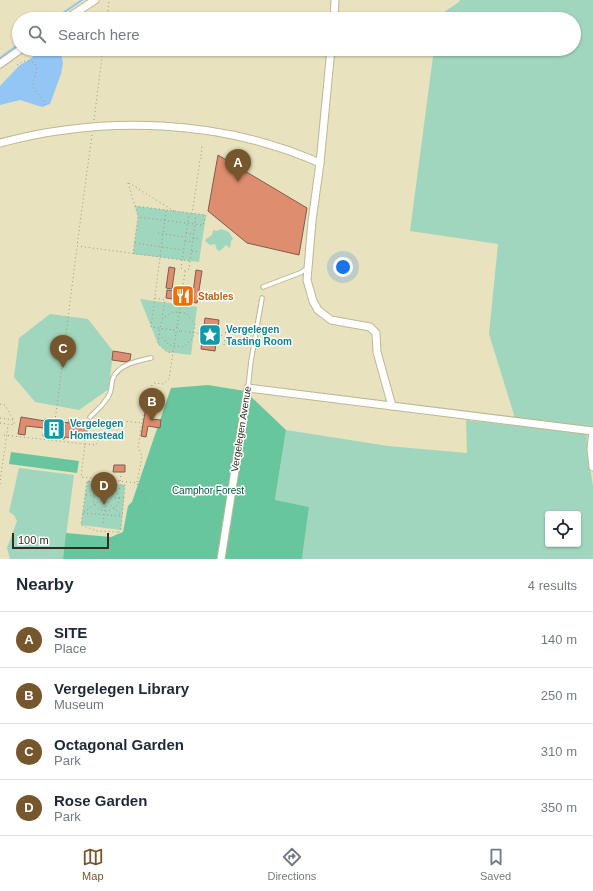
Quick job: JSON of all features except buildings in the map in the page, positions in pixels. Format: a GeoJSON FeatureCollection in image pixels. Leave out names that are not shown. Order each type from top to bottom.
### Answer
{"type":"FeatureCollection","features":[{"type":"Feature","properties":{"kind":"street"},"geometry":{"type":"LineString","coordinates":[[77,12],[95,0]]}},
{"type":"Feature","properties":{"kind":"street"},"geometry":{"type":"LineString","coordinates":[[334,12],[335,0]]}},
{"type":"Feature","properties":{"kind":"street"},"geometry":{"type":"LineString","coordinates":[[0,64],[12,55]]}},
{"type":"Feature","properties":{"kind":"street"},"geometry":{"type":"LineString","coordinates":[[330,56],[307,280],[313,301],[322,314],[331,320],[370,328],[375,331],[377,336],[378,352],[392,406]]}},
{"type":"Feature","properties":{"kind":"street"},"geometry":{"type":"LineString","coordinates":[[0,143],[23,137],[93,127],[139,125],[201,130],[231,135],[303,155],[320,163]]}},
{"type":"Feature","properties":{"kind":"street"},"geometry":{"type":"LineString","coordinates":[[248,388],[593,431],[591,448],[593,467]]}},
{"type":"Feature","properties":{"kind":"street","name":"Vergelegen Avenue"},"geometry":{"type":"LineString","coordinates":[[221,559],[248,388]]}},
{"type":"Feature","properties":{"kind":"lane"},"geometry":{"type":"LineString","coordinates":[[263,287],[300,273],[308,268]]}},
{"type":"Feature","properties":{"kind":"lane","name":"Vergelegen Avenue"},"geometry":{"type":"LineString","coordinates":[[248,388],[262,298]]}},
{"type":"Feature","properties":{"kind":"lane"},"geometry":{"type":"LineString","coordinates":[[90,417],[104,403],[111,392],[113,378],[118,370],[135,362],[151,358]]}},
{"type":"Feature","properties":{"kind":"path"},"geometry":{"type":"LineString","coordinates":[[108,12],[109,0]]}},
{"type":"Feature","properties":{"kind":"path"},"geometry":{"type":"LineString","coordinates":[[55,420],[102,56]]}},
{"type":"Feature","properties":{"kind":"path"},"geometry":{"type":"LineString","coordinates":[[17,65],[24,61],[30,61],[35,64],[36,69],[33,86],[44,101],[45,108]]}},
{"type":"Feature","properties":{"kind":"path"},"geometry":{"type":"LineString","coordinates":[[192,214],[200,160],[202,158],[202,146]]}},
{"type":"Feature","properties":{"kind":"path"},"geometry":{"type":"LineString","coordinates":[[133,254],[138,217],[128,183],[174,211]]}},
{"type":"Feature","properties":{"kind":"path"},"geometry":{"type":"LineString","coordinates":[[135,206],[196,215],[206,215],[204,225],[138,217]]}},
{"type":"Feature","properties":{"kind":"path"},"geometry":{"type":"LineString","coordinates":[[166,210],[151,327],[174,330],[178,327]]}},
{"type":"Feature","properties":{"kind":"path"},"geometry":{"type":"LineString","coordinates":[[185,272],[181,268],[189,214]]}},
{"type":"Feature","properties":{"kind":"path"},"geometry":{"type":"LineString","coordinates":[[182,292],[185,272],[189,268],[196,215]]}},
{"type":"Feature","properties":{"kind":"path"},"geometry":{"type":"LineString","coordinates":[[158,233],[186,237]]}},
{"type":"Feature","properties":{"kind":"path"},"geometry":{"type":"LineString","coordinates":[[186,233],[194,234]]}},
{"type":"Feature","properties":{"kind":"path"},"geometry":{"type":"LineString","coordinates":[[193,238],[200,239]]}},
{"type":"Feature","properties":{"kind":"path"},"geometry":{"type":"LineString","coordinates":[[185,241],[192,242]]}},
{"type":"Feature","properties":{"kind":"path"},"geometry":{"type":"LineString","coordinates":[[135,243],[184,250]]}},
{"type":"Feature","properties":{"kind":"path"},"geometry":{"type":"LineString","coordinates":[[77,246],[190,261]]}},
{"type":"Feature","properties":{"kind":"path"},"geometry":{"type":"LineString","coordinates":[[191,251],[198,252]]}},
{"type":"Feature","properties":{"kind":"path"},"geometry":{"type":"LineString","coordinates":[[154,298],[165,300],[158,344],[167,352],[174,353]]}},
{"type":"Feature","properties":{"kind":"path"},"geometry":{"type":"LineString","coordinates":[[180,331],[178,327],[181,300]]}},
{"type":"Feature","properties":{"kind":"path"},"geometry":{"type":"LineString","coordinates":[[159,334],[169,345],[183,347],[193,338],[194,333],[195,324],[186,314],[173,312],[162,319]]}},
{"type":"Feature","properties":{"kind":"path"},"geometry":{"type":"LineString","coordinates":[[224,345],[226,328]]}},
{"type":"Feature","properties":{"kind":"path"},"geometry":{"type":"LineString","coordinates":[[148,504],[137,483],[142,456],[138,446],[147,391],[154,383],[163,384],[169,379],[174,353],[176,333],[174,330]]}},
{"type":"Feature","properties":{"kind":"path"},"geometry":{"type":"LineString","coordinates":[[176,333],[180,331],[203,334]]}},
{"type":"Feature","properties":{"kind":"path"},"geometry":{"type":"LineString","coordinates":[[217,335],[225,336]]}},
{"type":"Feature","properties":{"kind":"path"},"geometry":{"type":"LineString","coordinates":[[0,404],[5,405],[14,420],[14,425],[0,423]]}},
{"type":"Feature","properties":{"kind":"path"},"geometry":{"type":"LineString","coordinates":[[0,418],[14,420]]}},
{"type":"Feature","properties":{"kind":"path"},"geometry":{"type":"LineString","coordinates":[[4,435],[96,445],[111,420],[142,423]]}},
{"type":"Feature","properties":{"kind":"path"},"geometry":{"type":"LineString","coordinates":[[0,484],[8,424]]}},
{"type":"Feature","properties":{"kind":"path"},"geometry":{"type":"LineString","coordinates":[[85,444],[81,477],[137,483]]}},
{"type":"Feature","properties":{"kind":"path"},"geometry":{"type":"LineString","coordinates":[[120,481],[121,472]]}},
{"type":"Feature","properties":{"kind":"path"},"geometry":{"type":"LineString","coordinates":[[106,493],[108,480]]}},
{"type":"Feature","properties":{"kind":"path"},"geometry":{"type":"LineString","coordinates":[[87,481],[125,485]]}},
{"type":"Feature","properties":{"kind":"path"},"geometry":{"type":"LineString","coordinates":[[87,481],[103,494]]}},
{"type":"Feature","properties":{"kind":"path"},"geometry":{"type":"LineString","coordinates":[[87,481],[82,525],[97,531],[104,530],[118,532]]}},
{"type":"Feature","properties":{"kind":"path"},"geometry":{"type":"LineString","coordinates":[[108,484],[117,490],[119,497],[118,505],[115,508],[105,512],[98,509],[94,505],[92,496],[97,488],[108,484]]}},
{"type":"Feature","properties":{"kind":"path"},"geometry":{"type":"LineString","coordinates":[[109,495],[125,485]]}},
{"type":"Feature","properties":{"kind":"path"},"geometry":{"type":"LineString","coordinates":[[95,559],[110,548],[118,532],[121,530],[125,485]]}},
{"type":"Feature","properties":{"kind":"path"},"geometry":{"type":"LineString","coordinates":[[85,495],[101,496],[106,493]]}},
{"type":"Feature","properties":{"kind":"path"},"geometry":{"type":"LineString","coordinates":[[106,493],[110,498]]}},
{"type":"Feature","properties":{"kind":"path"},"geometry":{"type":"LineString","coordinates":[[101,496],[102,500]]}},
{"type":"Feature","properties":{"kind":"path"},"geometry":{"type":"LineString","coordinates":[[103,523],[107,502],[110,498],[124,498]]}},
{"type":"Feature","properties":{"kind":"path"},"geometry":{"type":"LineString","coordinates":[[83,513],[102,500]]}},
{"type":"Feature","properties":{"kind":"path"},"geometry":{"type":"LineString","coordinates":[[102,500],[115,508],[123,516]]}},
{"type":"Feature","properties":{"kind":"path"},"geometry":{"type":"LineString","coordinates":[[83,513],[123,516]]}},
{"type":"Feature","properties":{"kind":"green space"},"geometry":{"type":"Polygon","coordinates":[[[460,0],[593,0],[593,428],[515,418],[489,334],[498,244],[410,231],[433,56],[581,56],[581,12],[444,12],[460,0]]]}},
{"type":"Feature","properties":{"kind":"green space"},"geometry":{"type":"Polygon","coordinates":[[[135,206],[206,215],[199,262],[133,254],[138,217],[135,206]]]}},
{"type":"Feature","properties":{"kind":"green space"},"geometry":{"type":"Polygon","coordinates":[[[221,229],[229,232],[233,239],[231,241],[230,248],[226,245],[220,251],[217,250],[215,244],[210,245],[205,241],[212,235],[213,230],[217,231],[221,229]]]}},
{"type":"Feature","properties":{"kind":"green space"},"geometry":{"type":"Polygon","coordinates":[[[140,299],[197,307],[191,355],[167,352],[158,344],[140,299]]]}},
{"type":"Feature","properties":{"kind":"green space"},"geometry":{"type":"Polygon","coordinates":[[[50,314],[88,319],[113,351],[109,389],[79,410],[35,402],[14,377],[19,338],[50,314]]]}},
{"type":"Feature","properties":{"kind":"green space","name":"Camphor Forest"},"geometry":{"type":"Polygon","coordinates":[[[208,385],[245,391],[286,430],[275,500],[309,507],[302,559],[63,559],[66,533],[111,537],[123,532],[128,506],[132,502],[171,388],[208,385]]]}},
{"type":"Feature","properties":{"kind":"green space"},"geometry":{"type":"Polygon","coordinates":[[[466,420],[587,434],[587,450],[593,486],[593,559],[302,559],[309,507],[275,501],[286,430],[388,446],[467,453],[466,420]]]}},
{"type":"Feature","properties":{"kind":"green space"},"geometry":{"type":"Polygon","coordinates":[[[11,452],[79,461],[77,473],[9,464],[11,452]]]}},
{"type":"Feature","properties":{"kind":"green space"},"geometry":{"type":"Polygon","coordinates":[[[19,468],[74,475],[63,559],[10,559],[7,548],[17,521],[14,515],[9,512],[19,468]]]}},
{"type":"Feature","properties":{"kind":"green space"},"geometry":{"type":"Polygon","coordinates":[[[87,481],[125,485],[121,530],[81,525],[87,481]]]}},
{"type":"Feature","properties":{"kind":"water"},"geometry":{"type":"Polygon","coordinates":[[[33,56],[62,56],[63,63],[61,74],[50,104],[42,107],[20,100],[0,105],[0,86],[20,65],[33,56]]]}},
{"type":"Feature","properties":{"kind":"waterway"},"geometry":{"type":"LineString","coordinates":[[64,12],[82,0]]}},
{"type":"Feature","properties":{"kind":"waterway"},"geometry":{"type":"LineString","coordinates":[[0,58],[12,49]]}},
{"type":"Feature","properties":{"kind":"place","name":"SITE"},"geometry":{"type":"Point","coordinates":[238,182]}},
{"type":"Feature","properties":{"kind":"place","name":"Stables"},"geometry":{"type":"Point","coordinates":[183,296]}},
{"type":"Feature","properties":{"kind":"place","name":"Vergelegen Tasting Room"},"geometry":{"type":"Point","coordinates":[210,335]}},
{"type":"Feature","properties":{"kind":"place","name":"Octagonal Garden"},"geometry":{"type":"Point","coordinates":[63,368]}},
{"type":"Feature","properties":{"kind":"place","name":"Vergelegen Library"},"geometry":{"type":"Point","coordinates":[152,421]}},
{"type":"Feature","properties":{"kind":"place","name":"Vergelegen Homestead"},"geometry":{"type":"Point","coordinates":[54,429]}},
{"type":"Feature","properties":{"kind":"place","name":"Rose Garden"},"geometry":{"type":"Point","coordinates":[104,505]}}]}
